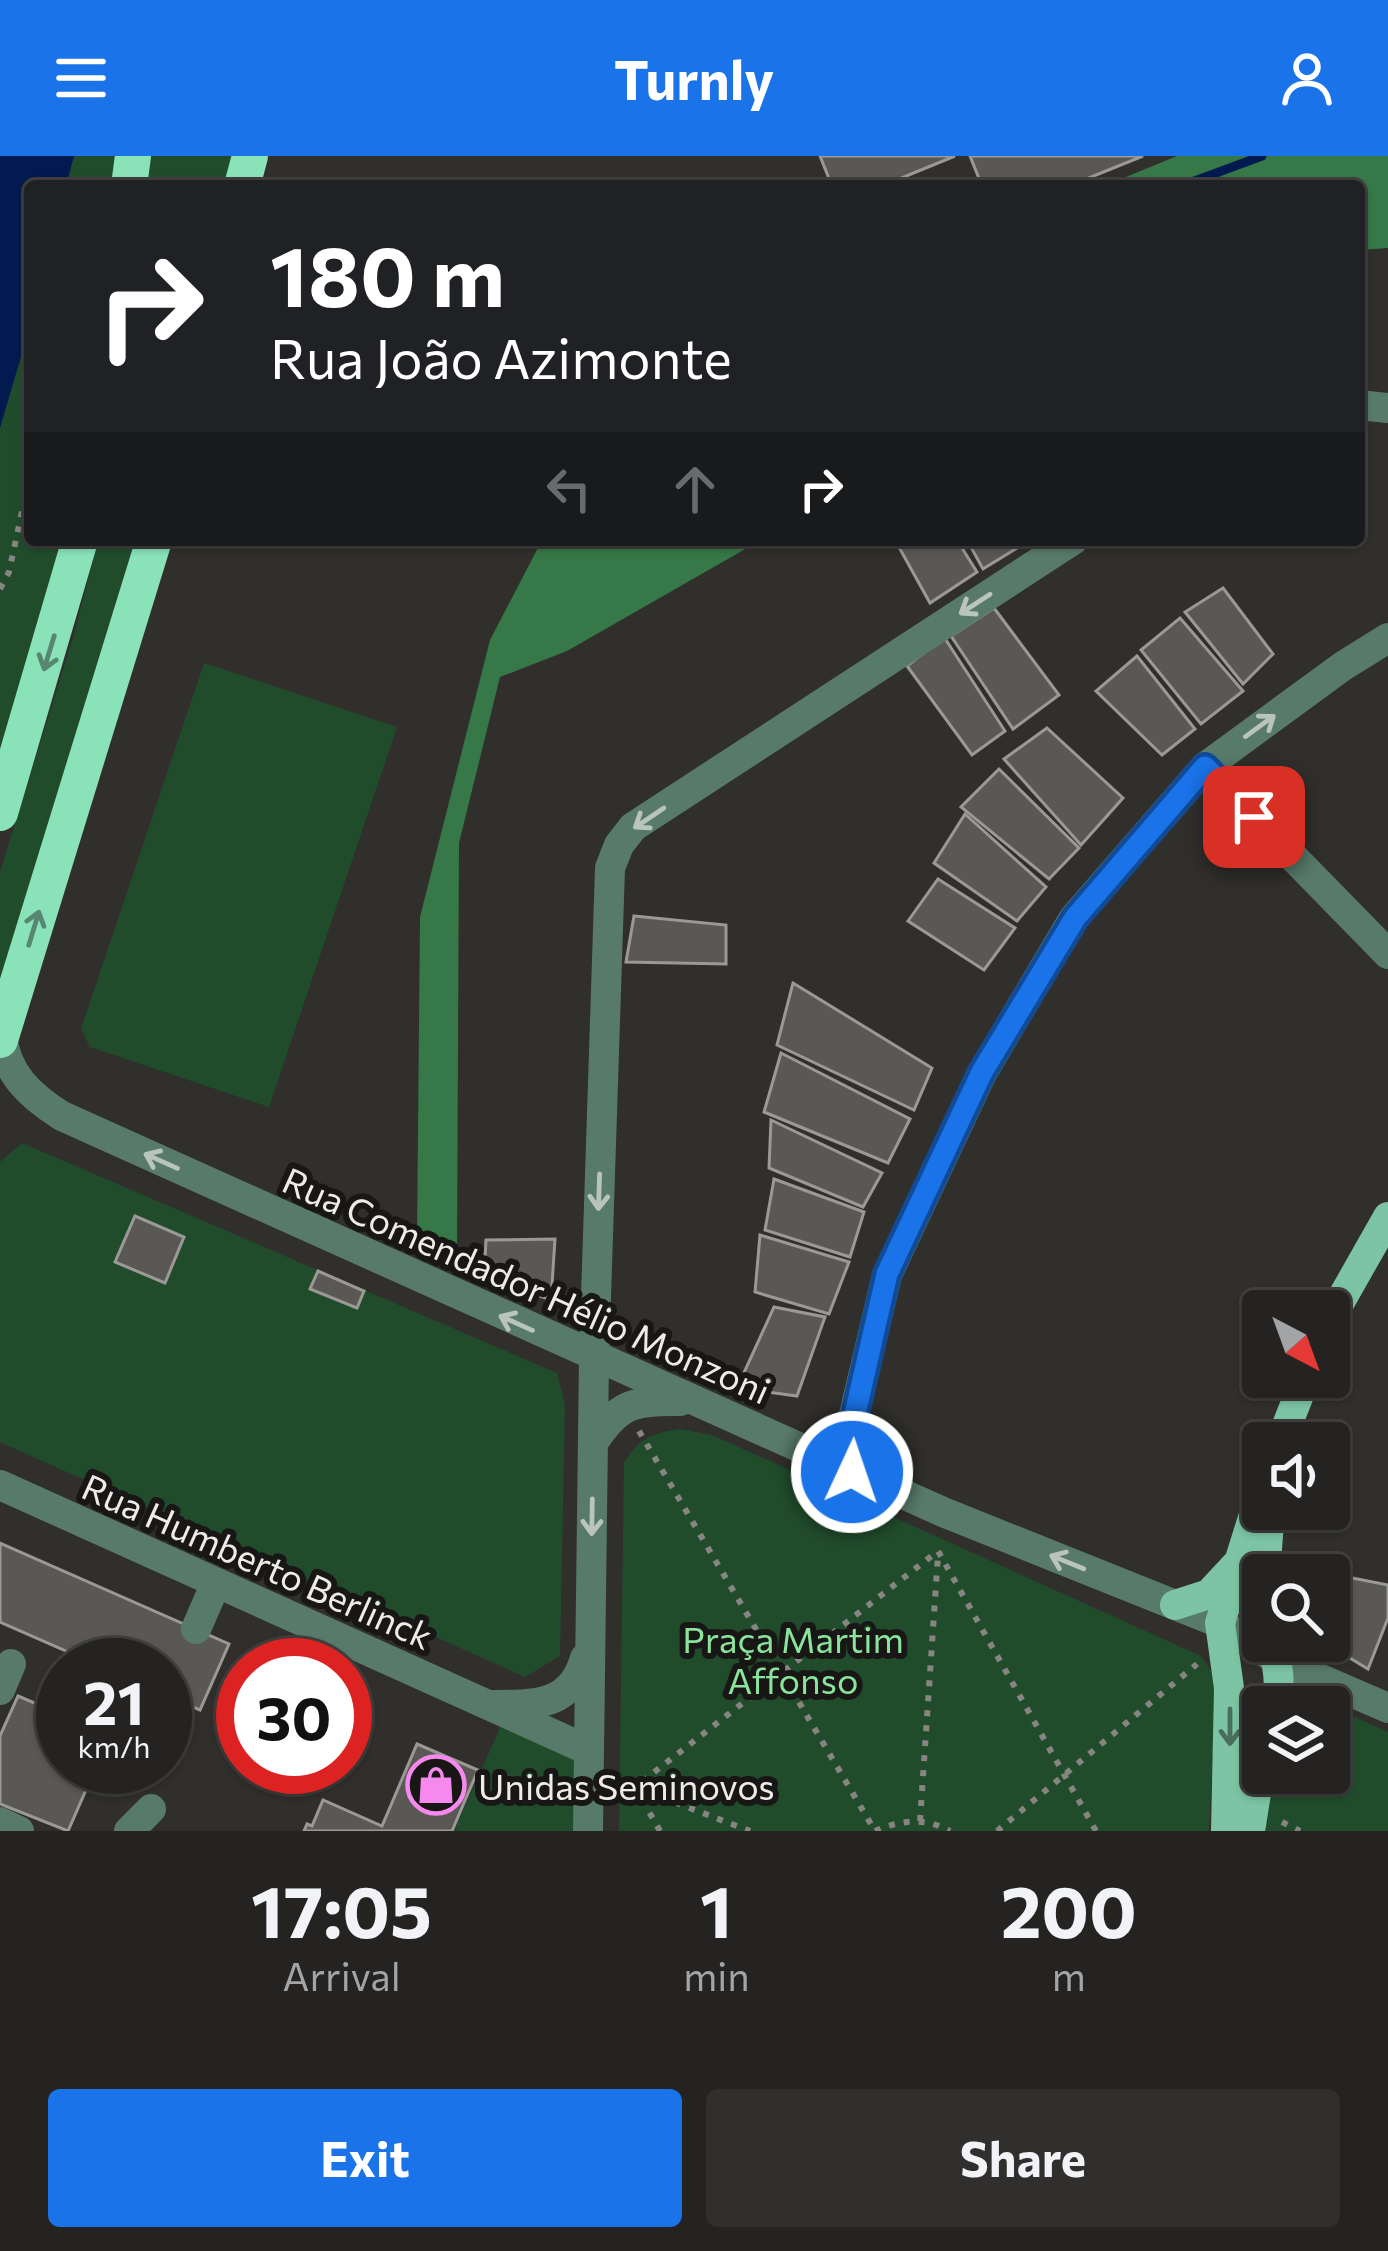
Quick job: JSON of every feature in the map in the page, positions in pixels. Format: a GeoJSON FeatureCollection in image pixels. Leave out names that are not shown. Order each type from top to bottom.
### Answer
{"type":"FeatureCollection","features":[{"type":"Feature","properties":{"kind":"highway"},"geometry":{"type":"LineString","coordinates":[[0,813],[78,546]]}},
{"type":"Feature","properties":{"kind":"highway"},"geometry":{"type":"LineString","coordinates":[[1,1037],[152,546]]}},
{"type":"Feature","properties":{"kind":"main road"},"geometry":{"type":"LineString","coordinates":[[1347,1290],[1388,1217]]}},
{"type":"Feature","properties":{"kind":"main road"},"geometry":{"type":"LineString","coordinates":[[1175,1606],[1209,1594],[1242,1574]]}},
{"type":"Feature","properties":{"kind":"main road"},"geometry":{"type":"LineString","coordinates":[[1226,1831],[1229,1688],[1221,1633],[1242,1590]]}},
{"type":"Feature","properties":{"kind":"main road"},"geometry":{"type":"LineString","coordinates":[[1250,1831],[1256,1794]]}},
{"type":"Feature","properties":{"kind":"street"},"geometry":{"type":"LineString","coordinates":[[588,1831],[593,1358],[610,868],[619,845],[634,827],[1064,546]]}},
{"type":"Feature","properties":{"kind":"street"},"geometry":{"type":"LineString","coordinates":[[852,1472],[853,1423],[887,1274],[982,1072],[1075,918],[1205,767],[1388,638]]}},
{"type":"Feature","properties":{"kind":"street"},"geometry":{"type":"LineString","coordinates":[[1205,767],[1388,954]]}},
{"type":"Feature","properties":{"kind":"street","name":"Rua Comendador Hélio Monzoni"},"geometry":{"type":"LineString","coordinates":[[1,1037],[3,1052],[30,1095],[62,1116],[593,1358],[943,1512],[1175,1606],[1242,1640]]}},
{"type":"Feature","properties":{"kind":"street"},"geometry":{"type":"LineString","coordinates":[[593,1443],[607,1420],[625,1406],[692,1401]]}},
{"type":"Feature","properties":{"kind":"street","name":"Rua Humberto Berlinck"},"geometry":{"type":"LineString","coordinates":[[0,1484],[486,1705],[588,1760]]}},
{"type":"Feature","properties":{"kind":"street"},"geometry":{"type":"LineString","coordinates":[[196,1629],[216,1583]]}},
{"type":"Feature","properties":{"kind":"street","name":"Rua Humberto Berlinck"},"geometry":{"type":"LineString","coordinates":[[486,1705],[533,1706],[559,1697],[579,1677],[590,1641]]}},
{"type":"Feature","properties":{"kind":"street","name":"Rua Comendador Hélio Monzoni"},"geometry":{"type":"LineString","coordinates":[[1298,1662],[1388,1708]]}},
{"type":"Feature","properties":{"kind":"street"},"geometry":{"type":"LineString","coordinates":[[129,1831],[151,1808]]}},
{"type":"Feature","properties":{"kind":"street"},"geometry":{"type":"LineString","coordinates":[[0,1822],[19,1831]]}},
{"type":"Feature","properties":{"kind":"path"},"geometry":{"type":"LineString","coordinates":[[0,589],[9,572],[24,492]]}},
{"type":"Feature","properties":{"kind":"path"},"geometry":{"type":"LineString","coordinates":[[625,1406],[875,1831],[896,1822],[920,1821],[950,1831]]}},
{"type":"Feature","properties":{"kind":"path"},"geometry":{"type":"LineString","coordinates":[[920,1821],[943,1512]]}},
{"type":"Feature","properties":{"kind":"path"},"geometry":{"type":"LineString","coordinates":[[634,1787],[938,1551]]}},
{"type":"Feature","properties":{"kind":"path"},"geometry":{"type":"LineString","coordinates":[[938,1551],[1096,1831]]}},
{"type":"Feature","properties":{"kind":"path"},"geometry":{"type":"LineString","coordinates":[[997,1831],[1221,1633]]}},
{"type":"Feature","properties":{"kind":"path"},"geometry":{"type":"LineString","coordinates":[[588,1760],[634,1787],[750,1831]]}},
{"type":"Feature","properties":{"kind":"path"},"geometry":{"type":"LineString","coordinates":[[634,1787],[660,1831]]}},
{"type":"Feature","properties":{"kind":"green space"},"geometry":{"type":"Polygon","coordinates":[[[0,156],[118,156],[114,180],[24,180],[24,546],[60,546],[52,593],[0,748],[0,156]]]}},
{"type":"Feature","properties":{"kind":"green space"},"geometry":{"type":"Polygon","coordinates":[[[149,156],[234,156],[228,180],[147,180],[149,156]]]}},
{"type":"Feature","properties":{"kind":"green space"},"geometry":{"type":"Polygon","coordinates":[[[1177,156],[1388,156],[1388,248],[1365,250],[1365,180],[1119,180],[1177,156]]]}},
{"type":"Feature","properties":{"kind":"green space"},"geometry":{"type":"Polygon","coordinates":[[[96,546],[133,546],[0,982],[0,872],[74,635],[96,546]]]}},
{"type":"Feature","properties":{"kind":"green space"},"geometry":{"type":"Polygon","coordinates":[[[539,546],[751,546],[567,651],[500,677],[459,843],[457,1257],[417,1240],[420,917],[490,640],[539,546]]]}},
{"type":"Feature","properties":{"kind":"green space"},"geometry":{"type":"Polygon","coordinates":[[[204,663],[397,727],[269,1107],[90,1047],[81,1029],[204,663]]]}},
{"type":"Feature","properties":{"kind":"green space"},"geometry":{"type":"Polygon","coordinates":[[[22,1143],[557,1373],[565,1404],[560,1656],[525,1677],[0,1442],[0,1162],[22,1143]]]}},
{"type":"Feature","properties":{"kind":"green space","name":"Praça Martim Affonso"},"geometry":{"type":"Polygon","coordinates":[[[679,1429],[712,1435],[1201,1656],[1211,1671],[1216,1693],[1209,1831],[619,1831],[624,1463],[647,1439],[679,1429]]]}},
{"type":"Feature","properties":{"kind":"green space"},"geometry":{"type":"Polygon","coordinates":[[[1350,1715],[1388,1732],[1388,1831],[1265,1831],[1270,1794],[1350,1794],[1350,1715]]]}},
{"type":"Feature","properties":{"kind":"green space"},"geometry":{"type":"Polygon","coordinates":[[[503,1721],[580,1755],[580,1831],[454,1831],[503,1721]]]}},
{"type":"Feature","properties":{"kind":"water"},"geometry":{"type":"Polygon","coordinates":[[[0,156],[74,156],[68,180],[24,180],[24,346],[0,428],[0,156]]]}},
{"type":"Feature","properties":{"kind":"building"},"geometry":{"type":"Polygon","coordinates":[[[820,156],[955,156],[897,180],[830,180],[820,156]]]}},
{"type":"Feature","properties":{"kind":"building"},"geometry":{"type":"Polygon","coordinates":[[[970,156],[1143,156],[1084,180],[980,180],[970,156]]]}},
{"type":"Feature","properties":{"kind":"building"},"geometry":{"type":"Polygon","coordinates":[[[898,546],[961,546],[977,572],[930,603],[898,546]]]}},
{"type":"Feature","properties":{"kind":"building"},"geometry":{"type":"Polygon","coordinates":[[[970,546],[1020,546],[983,569],[970,546]]]}},
{"type":"Feature","properties":{"kind":"building"},"geometry":{"type":"Polygon","coordinates":[[[1223,588],[1273,654],[1243,684],[1185,612],[1223,588]]]}},
{"type":"Feature","properties":{"kind":"building"},"geometry":{"type":"Polygon","coordinates":[[[994,608],[1059,695],[1013,729],[951,636],[994,608]]]}},
{"type":"Feature","properties":{"kind":"building"},"geometry":{"type":"Polygon","coordinates":[[[1180,618],[1243,691],[1201,724],[1141,650],[1180,618]]]}},
{"type":"Feature","properties":{"kind":"building"},"geometry":{"type":"Polygon","coordinates":[[[944,637],[1005,731],[972,755],[907,666],[944,637]]]}},
{"type":"Feature","properties":{"kind":"building"},"geometry":{"type":"Polygon","coordinates":[[[1137,656],[1195,729],[1162,755],[1096,691],[1137,656]]]}},
{"type":"Feature","properties":{"kind":"building"},"geometry":{"type":"Polygon","coordinates":[[[1047,728],[1123,798],[1081,845],[1004,759],[1047,728]]]}},
{"type":"Feature","properties":{"kind":"building"},"geometry":{"type":"Polygon","coordinates":[[[999,769],[1079,848],[1049,879],[961,807],[999,769]]]}},
{"type":"Feature","properties":{"kind":"building"},"geometry":{"type":"Polygon","coordinates":[[[965,814],[1046,887],[1017,921],[934,863],[965,814]]]}},
{"type":"Feature","properties":{"kind":"building"},"geometry":{"type":"Polygon","coordinates":[[[938,879],[1015,928],[984,970],[908,921],[938,879]]]}},
{"type":"Feature","properties":{"kind":"building"},"geometry":{"type":"Polygon","coordinates":[[[634,916],[726,925],[726,964],[626,962],[634,916]]]}},
{"type":"Feature","properties":{"kind":"building"},"geometry":{"type":"Polygon","coordinates":[[[793,983],[932,1068],[914,1110],[777,1045],[793,983]]]}},
{"type":"Feature","properties":{"kind":"building"},"geometry":{"type":"Polygon","coordinates":[[[781,1053],[910,1119],[888,1163],[764,1112],[781,1053]]]}},
{"type":"Feature","properties":{"kind":"building"},"geometry":{"type":"Polygon","coordinates":[[[771,1120],[882,1173],[863,1207],[769,1168],[771,1120]]]}},
{"type":"Feature","properties":{"kind":"building"},"geometry":{"type":"Polygon","coordinates":[[[774,1179],[864,1212],[850,1257],[765,1230],[774,1179]]]}},
{"type":"Feature","properties":{"kind":"building"},"geometry":{"type":"Polygon","coordinates":[[[135,1216],[184,1237],[165,1283],[115,1262],[135,1216]]]}},
{"type":"Feature","properties":{"kind":"building"},"geometry":{"type":"Polygon","coordinates":[[[760,1235],[849,1262],[829,1314],[755,1292],[760,1235]]]}},
{"type":"Feature","properties":{"kind":"building"},"geometry":{"type":"Polygon","coordinates":[[[555,1239],[551,1300],[484,1277],[486,1240],[555,1239]]]}},
{"type":"Feature","properties":{"kind":"building"},"geometry":{"type":"Polygon","coordinates":[[[318,1271],[364,1291],[357,1308],[310,1289],[318,1271]]]}},
{"type":"Feature","properties":{"kind":"building"},"geometry":{"type":"Polygon","coordinates":[[[774,1307],[825,1317],[797,1396],[737,1388],[774,1307]]]}},
{"type":"Feature","properties":{"kind":"building"},"geometry":{"type":"Polygon","coordinates":[[[0,1543],[216,1638],[216,1674],[200,1710],[192,1707],[192,1638],[36,1638],[0,1622],[0,1543]]]}},
{"type":"Feature","properties":{"kind":"building"},"geometry":{"type":"Polygon","coordinates":[[[1350,1577],[1388,1585],[1388,1618],[1368,1669],[1350,1658],[1350,1577]]]}},
{"type":"Feature","properties":{"kind":"building"},"geometry":{"type":"Polygon","coordinates":[[[18,1696],[36,1704],[36,1794],[84,1794],[68,1831],[0,1804],[0,1736],[18,1696]]]}},
{"type":"Feature","properties":{"kind":"building","name":"Unidas Seminovos"},"geometry":{"type":"Polygon","coordinates":[[[417,1744],[478,1770],[452,1831],[304,1831],[307,1824],[312,1826],[323,1800],[382,1826],[417,1744]]]}},
{"type":"Feature","properties":{"kind":"waterway"},"geometry":{"type":"LineString","coordinates":[[1197,180],[1262,156]]}},
{"type":"Feature","properties":{"kind":"place","name":"Unidas Seminovos"},"geometry":{"type":"Point","coordinates":[436,1785]}},
{"type":"Feature","properties":{"kind":"route"},"geometry":{"type":"LineString","coordinates":[[852,1472],[853,1423],[887,1274],[982,1072],[1075,918],[1205,767],[1254,817]]}}]}
